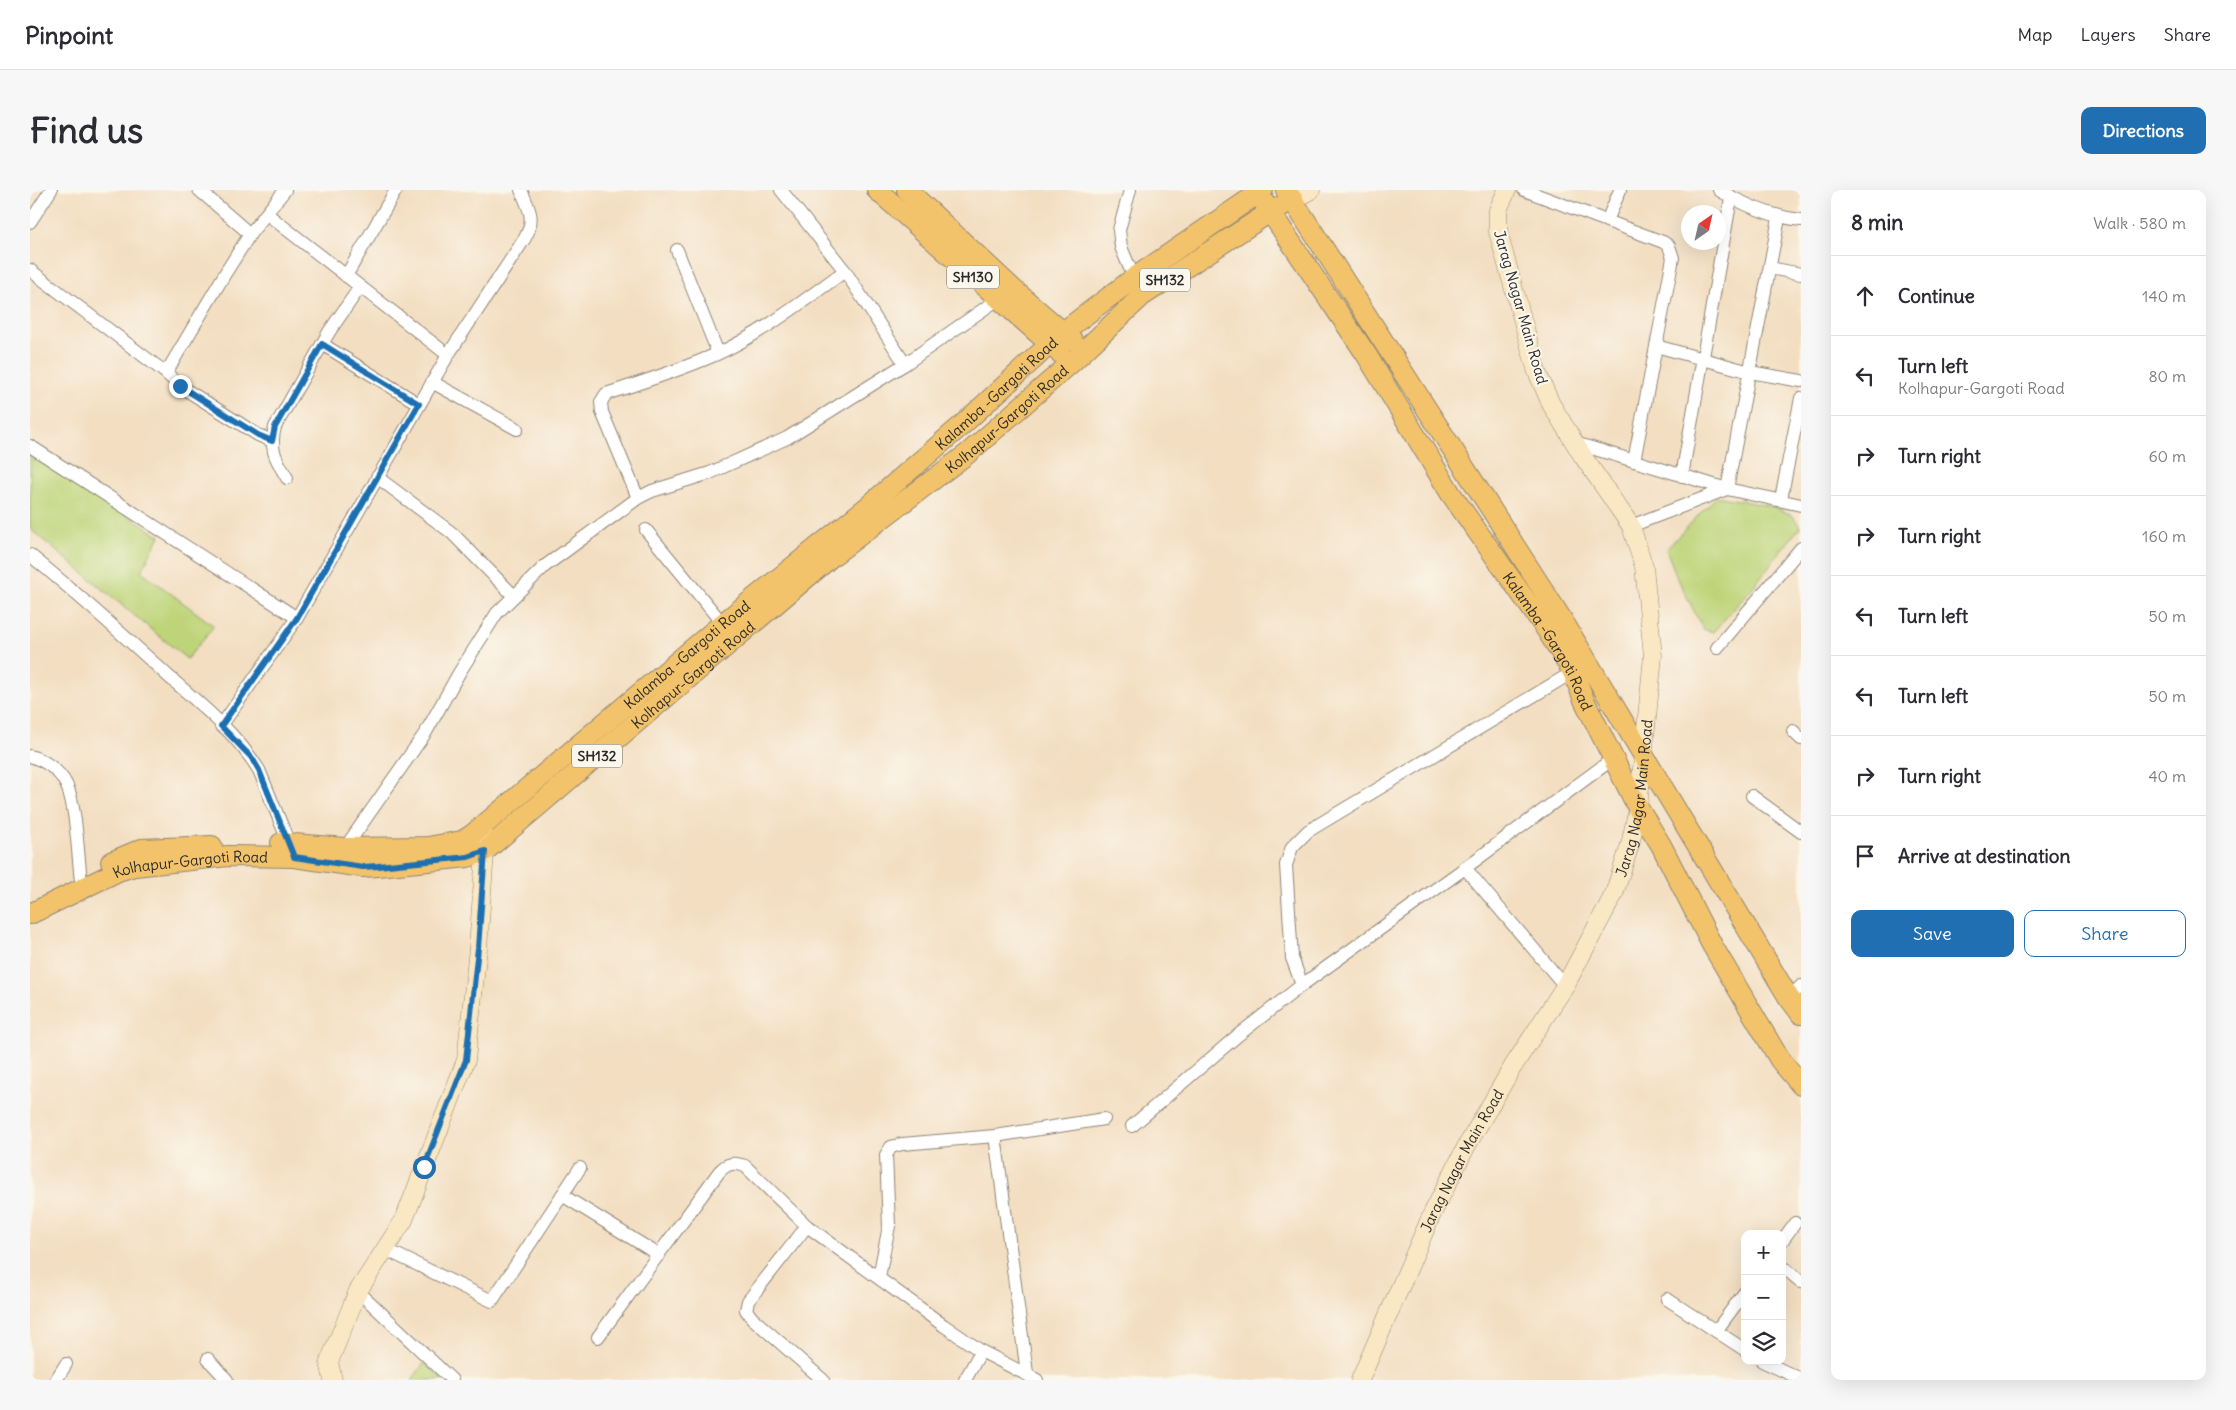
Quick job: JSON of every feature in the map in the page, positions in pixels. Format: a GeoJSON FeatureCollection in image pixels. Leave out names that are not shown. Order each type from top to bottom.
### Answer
{"type":"FeatureCollection","features":[{"type":"Feature","properties":{"kind":"main road","name":"SH130"},"geometry":{"type":"LineString","coordinates":[[876,190],[1005,294],[1077,356]]}},
{"type":"Feature","properties":{"kind":"main road","name":"SH130"},"geometry":{"type":"LineString","coordinates":[[907,190],[1005,294]]}},
{"type":"Feature","properties":{"kind":"main road","name":"Kalamba -Gargoti Road"},"geometry":{"type":"LineString","coordinates":[[292,850],[441,846],[462,841],[472,836],[722,624],[866,508],[961,426],[1056,338],[1138,287],[1261,191],[1270,212],[1366,354],[1451,494],[1573,672],[1584,700],[1638,808],[1661,845],[1712,945],[1780,1060],[1801,1085]]}},
{"type":"Feature","properties":{"kind":"main road"},"geometry":{"type":"LineString","coordinates":[[1270,212],[1289,195],[1561,618],[1795,992],[1801,1014]]}},
{"type":"Feature","properties":{"kind":"main road","name":"Kolhapur-Gargoti Road"},"geometry":{"type":"LineString","coordinates":[[30,914],[81,882],[135,866],[292,850],[370,867],[468,857],[485,851],[831,557],[967,454],[1077,356],[1138,287],[1270,212]]}},
{"type":"Feature","properties":{"kind":"main road"},"geometry":{"type":"LineString","coordinates":[[30,900],[81,882]]}},
{"type":"Feature","properties":{"kind":"street"},"geometry":{"type":"LineString","coordinates":[[30,222],[51,190]]}},
{"type":"Feature","properties":{"kind":"street"},"geometry":{"type":"LineString","coordinates":[[199,190],[250,234]]}},
{"type":"Feature","properties":{"kind":"street"},"geometry":{"type":"LineString","coordinates":[[166,373],[178,349],[250,234],[286,190]]}},
{"type":"Feature","properties":{"kind":"street"},"geometry":{"type":"LineString","coordinates":[[346,276],[396,190]]}},
{"type":"Feature","properties":{"kind":"street"},"geometry":{"type":"LineString","coordinates":[[221,726],[297,618],[448,355],[532,226],[532,216],[521,190]]}},
{"type":"Feature","properties":{"kind":"street"},"geometry":{"type":"LineString","coordinates":[[781,190],[845,271],[905,364]]}},
{"type":"Feature","properties":{"kind":"street"},"geometry":{"type":"LineString","coordinates":[[1130,190],[1119,230],[1121,247],[1138,287]]}},
{"type":"Feature","properties":{"kind":"street"},"geometry":{"type":"LineString","coordinates":[[1289,195],[1310,190]]}},
{"type":"Feature","properties":{"kind":"street","name":"Jarag Nagar Main Road"},"geometry":{"type":"LineString","coordinates":[[1360,1380],[1432,1214],[1466,1147],[1512,1068],[1566,986],[1614,894],[1630,844],[1638,808],[1652,656],[1644,567],[1631,526],[1551,404],[1538,372],[1498,232],[1498,210],[1507,190]]}},
{"type":"Feature","properties":{"kind":"street"},"geometry":{"type":"LineString","coordinates":[[1524,190],[1663,242],[1672,252],[1673,258],[1634,461]]}},
{"type":"Feature","properties":{"kind":"street"},"geometry":{"type":"LineString","coordinates":[[1607,221],[1620,190]]}},
{"type":"Feature","properties":{"kind":"street"},"geometry":{"type":"LineString","coordinates":[[1719,190],[1731,198],[1779,218],[1801,220]]}},
{"type":"Feature","properties":{"kind":"street"},"geometry":{"type":"LineString","coordinates":[[1682,476],[1731,198]]}},
{"type":"Feature","properties":{"kind":"street"},"geometry":{"type":"LineString","coordinates":[[267,214],[448,355]]}},
{"type":"Feature","properties":{"kind":"street"},"geometry":{"type":"LineString","coordinates":[[1727,489],[1779,218]]}},
{"type":"Feature","properties":{"kind":"street"},"geometry":{"type":"LineString","coordinates":[[677,250],[718,353]]}},
{"type":"Feature","properties":{"kind":"street"},"geometry":{"type":"LineString","coordinates":[[1770,268],[1801,274]]}},
{"type":"Feature","properties":{"kind":"street"},"geometry":{"type":"LineString","coordinates":[[30,270],[166,373],[180,386],[258,435],[272,441]]}},
{"type":"Feature","properties":{"kind":"street"},"geometry":{"type":"LineString","coordinates":[[638,498],[602,412],[601,402],[606,394],[680,369],[718,353],[753,334],[845,271]]}},
{"type":"Feature","properties":{"kind":"street"},"geometry":{"type":"LineString","coordinates":[[287,478],[274,455],[272,441],[275,427],[322,344],[360,286]]}},
{"type":"Feature","properties":{"kind":"street"},"geometry":{"type":"LineString","coordinates":[[345,848],[426,732],[497,613],[545,566],[638,498],[652,491],[710,473],[787,438],[905,364],[1005,294]]}},
{"type":"Feature","properties":{"kind":"street"},"geometry":{"type":"LineString","coordinates":[[322,344],[419,404]]}},
{"type":"Feature","properties":{"kind":"street"},"geometry":{"type":"LineString","coordinates":[[1656,346],[1750,372],[1801,381]]}},
{"type":"Feature","properties":{"kind":"street"},"geometry":{"type":"LineString","coordinates":[[432,382],[517,429]]}},
{"type":"Feature","properties":{"kind":"street"},"geometry":{"type":"LineString","coordinates":[[1781,499],[1801,398]]}},
{"type":"Feature","properties":{"kind":"street"},"geometry":{"type":"LineString","coordinates":[[1575,443],[1727,489],[1781,499],[1801,505]]}},
{"type":"Feature","properties":{"kind":"street"},"geometry":{"type":"LineString","coordinates":[[30,446],[297,618]]}},
{"type":"Feature","properties":{"kind":"street"},"geometry":{"type":"LineString","coordinates":[[378,477],[452,533],[514,596]]}},
{"type":"Feature","properties":{"kind":"street"},"geometry":{"type":"LineString","coordinates":[[1631,526],[1727,489]]}},
{"type":"Feature","properties":{"kind":"street"},"geometry":{"type":"LineString","coordinates":[[646,530],[735,638]]}},
{"type":"Feature","properties":{"kind":"street"},"geometry":{"type":"LineString","coordinates":[[1717,648],[1801,548]]}},
{"type":"Feature","properties":{"kind":"street"},"geometry":{"type":"LineString","coordinates":[[30,554],[73,589],[221,726],[252,758],[259,770],[292,850]]}},
{"type":"Feature","properties":{"kind":"street"},"geometry":{"type":"LineString","coordinates":[[1302,985],[1292,958],[1286,865],[1292,847],[1308,831],[1573,672]]}},
{"type":"Feature","properties":{"kind":"street"},"geometry":{"type":"LineString","coordinates":[[30,756],[45,762],[59,773],[67,784],[72,805],[81,882]]}},
{"type":"Feature","properties":{"kind":"street"},"geometry":{"type":"LineString","coordinates":[[1132,1126],[1237,1036],[1302,985],[1614,758]]}},
{"type":"Feature","properties":{"kind":"street"},"geometry":{"type":"LineString","coordinates":[[1752,796],[1801,832]]}},
{"type":"Feature","properties":{"kind":"street"},"geometry":{"type":"LineString","coordinates":[[333,1380],[329,1362],[358,1291],[404,1220],[466,1060],[478,948],[488,822]]}},
{"type":"Feature","properties":{"kind":"street"},"geometry":{"type":"LineString","coordinates":[[1465,868],[1566,986]]}},
{"type":"Feature","properties":{"kind":"street"},"geometry":{"type":"LineString","coordinates":[[879,1277],[889,1226],[886,1155],[891,1147],[902,1144],[995,1136],[1104,1119]]}},
{"type":"Feature","properties":{"kind":"street"},"geometry":{"type":"LineString","coordinates":[[995,1136],[1032,1377]]}},
{"type":"Feature","properties":{"kind":"street"},"geometry":{"type":"LineString","coordinates":[[598,1337],[718,1172],[725,1166],[735,1163],[745,1166],[807,1226],[943,1325],[981,1351],[1032,1377]]}},
{"type":"Feature","properties":{"kind":"street"},"geometry":{"type":"LineString","coordinates":[[385,1249],[492,1301],[580,1168]]}},
{"type":"Feature","properties":{"kind":"street"},"geometry":{"type":"LineString","coordinates":[[562,1195],[659,1255]]}},
{"type":"Feature","properties":{"kind":"street"},"geometry":{"type":"LineString","coordinates":[[1786,1235],[1795,1223]]}},
{"type":"Feature","properties":{"kind":"street"},"geometry":{"type":"LineString","coordinates":[[807,1226],[748,1301],[746,1310],[809,1375],[823,1380]]}},
{"type":"Feature","properties":{"kind":"street"},"geometry":{"type":"LineString","coordinates":[[1786,1269],[1801,1282]]}},
{"type":"Feature","properties":{"kind":"street"},"geometry":{"type":"LineString","coordinates":[[358,1291],[452,1380]]}},
{"type":"Feature","properties":{"kind":"street"},"geometry":{"type":"LineString","coordinates":[[1716,1331],[1741,1297]]}},
{"type":"Feature","properties":{"kind":"street"},"geometry":{"type":"LineString","coordinates":[[1667,1298],[1741,1347]]}},
{"type":"Feature","properties":{"kind":"street"},"geometry":{"type":"LineString","coordinates":[[965,1380],[981,1351]]}},
{"type":"Feature","properties":{"kind":"street"},"geometry":{"type":"LineString","coordinates":[[208,1359],[227,1380]]}},
{"type":"Feature","properties":{"kind":"street"},"geometry":{"type":"LineString","coordinates":[[56,1380],[66,1364]]}},
{"type":"Feature","properties":{"kind":"street"},"geometry":{"type":"LineString","coordinates":[[1771,1365],[1801,1379]]}},
{"type":"Feature","properties":{"kind":"green space"},"geometry":{"type":"Polygon","coordinates":[[[30,452],[160,536],[141,571],[214,626],[187,659],[30,529],[30,452]]]}},
{"type":"Feature","properties":{"kind":"green space"},"geometry":{"type":"Polygon","coordinates":[[[1717,496],[1774,507],[1793,516],[1800,527],[1748,593],[1713,632],[1703,629],[1677,577],[1666,549],[1717,496]]]}},
{"type":"Feature","properties":{"kind":"green space"},"geometry":{"type":"Polygon","coordinates":[[[424,1363],[443,1380],[412,1380],[424,1363]]]}},
{"type":"Feature","properties":{"kind":"route"},"geometry":{"type":"LineString","coordinates":[[180,386],[258,435],[272,441],[275,427],[322,344],[419,404],[297,618],[248,691],[221,726],[252,758],[259,770],[290,843],[294,857],[363,867],[468,857],[485,851],[478,948],[466,1060],[424,1167]]}}]}
